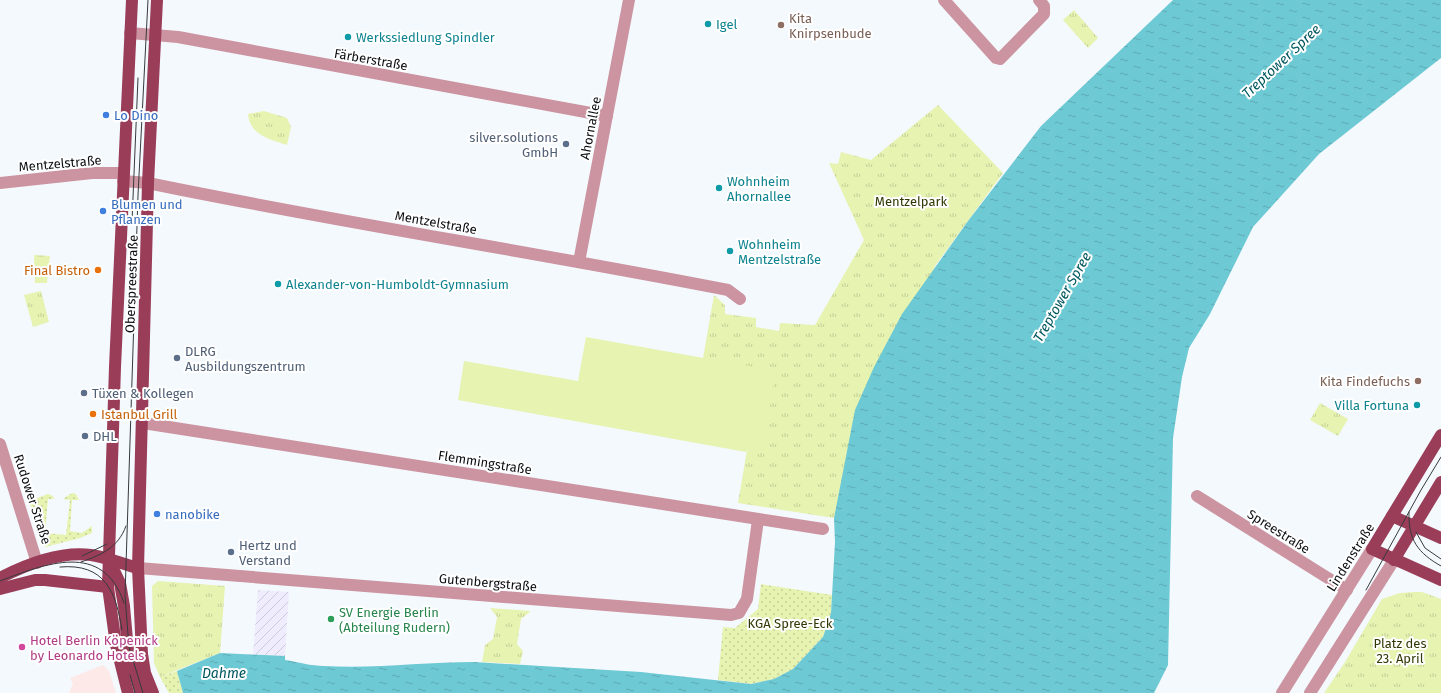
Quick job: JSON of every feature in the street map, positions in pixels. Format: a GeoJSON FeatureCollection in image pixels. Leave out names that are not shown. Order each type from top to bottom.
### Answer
{"type":"FeatureCollection","features":[{"type":"Feature","properties":{"kind":"main road","name":"Oberspreestraße"},"geometry":{"type":"LineString","coordinates":[[128,693],[114,638],[108,587],[123,177],[132,0]]}},
{"type":"Feature","properties":{"kind":"main road","name":"Oberspreestraße"},"geometry":{"type":"LineString","coordinates":[[153,693],[145,673],[142,654],[138,568],[143,423],[148,183],[157,0]]}},
{"type":"Feature","properties":{"kind":"main road","name":"Lindenstraße"},"geometry":{"type":"LineString","coordinates":[[1372,549],[1441,435]]}},
{"type":"Feature","properties":{"kind":"main road"},"geometry":{"type":"LineString","coordinates":[[1394,560],[1441,482]]}},
{"type":"Feature","properties":{"kind":"main road"},"geometry":{"type":"LineString","coordinates":[[1392,516],[1415,525],[1441,538]]}},
{"type":"Feature","properties":{"kind":"main road"},"geometry":{"type":"LineString","coordinates":[[1372,549],[1441,580]]}},
{"type":"Feature","properties":{"kind":"main road"},"geometry":{"type":"LineString","coordinates":[[0,578],[37,562],[66,555],[91,555],[138,568]]}},
{"type":"Feature","properties":{"kind":"main road"},"geometry":{"type":"LineString","coordinates":[[109,559],[119,580],[124,606],[126,638],[131,664],[141,693]]}},
{"type":"Feature","properties":{"kind":"main road"},"geometry":{"type":"LineString","coordinates":[[0,589],[35,580],[108,587],[138,568]]}},
{"type":"Feature","properties":{"kind":"street","name":"Ahornallee"},"geometry":{"type":"LineString","coordinates":[[579,262],[629,0]]}},
{"type":"Feature","properties":{"kind":"street"},"geometry":{"type":"LineString","coordinates":[[944,0],[996,58],[1000,59],[1044,14],[1044,6],[1039,0]]}},
{"type":"Feature","properties":{"kind":"street","name":"Färberstraße"},"geometry":{"type":"LineString","coordinates":[[130,33],[155,35],[607,116]]}},
{"type":"Feature","properties":{"kind":"street","name":"Mentzelstraße"},"geometry":{"type":"LineString","coordinates":[[0,183],[92,173],[123,177],[148,183],[728,290],[740,299]]}},
{"type":"Feature","properties":{"kind":"street","name":"Flemmingstraße"},"geometry":{"type":"LineString","coordinates":[[143,423],[823,529]]}},
{"type":"Feature","properties":{"kind":"street","name":"Rudower Straße"},"geometry":{"type":"LineString","coordinates":[[0,444],[37,562]]}},
{"type":"Feature","properties":{"kind":"street","name":"Spreestraße"},"geometry":{"type":"LineString","coordinates":[[1197,496],[1347,590]]}},
{"type":"Feature","properties":{"kind":"street","name":"Gutenbergstraße"},"geometry":{"type":"LineString","coordinates":[[138,568],[731,615],[739,612],[747,599],[758,520]]}},
{"type":"Feature","properties":{"kind":"street","name":"Lindenstraße"},"geometry":{"type":"LineString","coordinates":[[1282,693],[1372,549]]}},
{"type":"Feature","properties":{"kind":"street"},"geometry":{"type":"LineString","coordinates":[[1310,693],[1394,560]]}},
{"type":"Feature","properties":{"kind":"shaded area"},"geometry":{"type":"Polygon","coordinates":[[[258,590],[289,592],[285,656],[253,654],[258,590]]]}},
{"type":"Feature","properties":{"kind":"shaded area"},"geometry":{"type":"Polygon","coordinates":[[[103,665],[109,671],[116,693],[69,693],[73,683],[70,678],[103,665]]]}},
{"type":"Feature","properties":{"kind":"green space"},"geometry":{"type":"Polygon","coordinates":[[[1074,10],[1098,38],[1088,48],[1063,20],[1074,10]]]}},
{"type":"Feature","properties":{"kind":"green space","name":"Mentzelpark"},"geometry":{"type":"Polygon","coordinates":[[[938,105],[1003,173],[935,266],[843,476],[834,518],[738,503],[747,450],[762,452],[703,358],[714,295],[725,305],[725,314],[756,318],[756,327],[779,331],[780,323],[815,325],[864,240],[829,163],[838,164],[841,152],[871,160],[938,105]]]}},
{"type":"Feature","properties":{"kind":"green space"},"geometry":{"type":"Polygon","coordinates":[[[264,111],[287,118],[291,127],[287,145],[267,138],[252,127],[248,114],[264,111]]]}},
{"type":"Feature","properties":{"kind":"green space"},"geometry":{"type":"Polygon","coordinates":[[[34,255],[50,256],[47,283],[35,283],[34,255]]]}},
{"type":"Feature","properties":{"kind":"green space"},"geometry":{"type":"Polygon","coordinates":[[[41,291],[49,322],[33,327],[24,295],[41,291]]]}},
{"type":"Feature","properties":{"kind":"green space"},"geometry":{"type":"Polygon","coordinates":[[[586,337],[776,371],[762,453],[747,450],[746,452],[458,400],[464,361],[578,381],[586,337]]]}},
{"type":"Feature","properties":{"kind":"green space"},"geometry":{"type":"Polygon","coordinates":[[[1320,403],[1348,419],[1338,436],[1310,420],[1320,403]]]}},
{"type":"Feature","properties":{"kind":"green space"},"geometry":{"type":"Polygon","coordinates":[[[72,493],[76,494],[79,500],[72,500],[70,531],[82,533],[92,526],[92,533],[80,538],[45,547],[29,501],[48,494],[53,496],[54,499],[48,499],[45,533],[66,535],[70,500],[63,499],[72,493]]]}},
{"type":"Feature","properties":{"kind":"green space"},"geometry":{"type":"Polygon","coordinates":[[[158,581],[225,586],[220,653],[160,677],[154,663],[152,586],[158,581]]]}},
{"type":"Feature","properties":{"kind":"green space","name":"KGA Spree-Eck"},"geometry":{"type":"Polygon","coordinates":[[[761,584],[832,595],[831,613],[823,637],[793,669],[774,679],[751,684],[718,680],[723,627],[735,628],[758,609],[761,584]]]}},
{"type":"Feature","properties":{"kind":"green space","name":"Platz des 23. April"},"geometry":{"type":"Polygon","coordinates":[[[1422,592],[1441,599],[1441,693],[1324,693],[1345,662],[1382,599],[1400,593],[1422,592]]]}},
{"type":"Feature","properties":{"kind":"green space"},"geometry":{"type":"Polygon","coordinates":[[[490,608],[531,611],[521,619],[517,644],[523,651],[520,664],[482,662],[485,645],[493,639],[497,617],[490,608]]]}},
{"type":"Feature","properties":{"kind":"green space"},"geometry":{"type":"Polygon","coordinates":[[[177,671],[183,693],[169,693],[160,677],[177,671]]]}},
{"type":"Feature","properties":{"kind":"water"},"geometry":{"type":"Polygon","coordinates":[[[1173,0],[1441,0],[1441,58],[1319,154],[1253,227],[1210,314],[1189,348],[1182,377],[1173,438],[1168,665],[1154,693],[183,693],[177,671],[220,653],[285,656],[285,660],[319,666],[362,667],[474,662],[641,672],[751,684],[774,679],[793,669],[823,637],[831,613],[835,542],[834,518],[855,410],[874,367],[902,314],[968,221],[1041,126],[1173,0]]]}},
{"type":"Feature","properties":{"kind":"tram line"},"geometry":{"type":"LineString","coordinates":[[143,693],[129,647],[125,596],[138,195],[148,0]]}},
{"type":"Feature","properties":{"kind":"tram line"},"geometry":{"type":"LineString","coordinates":[[132,222],[138,78]]}},
{"type":"Feature","properties":{"kind":"tram line"},"geometry":{"type":"LineString","coordinates":[[1366,590],[1421,490],[1441,457]]}},
{"type":"Feature","properties":{"kind":"tram line"},"geometry":{"type":"LineString","coordinates":[[1409,512],[1410,530],[1416,545],[1426,556],[1441,566]]}},
{"type":"Feature","properties":{"kind":"tram line"},"geometry":{"type":"LineString","coordinates":[[81,562],[108,550],[123,534],[126,526]]}},
{"type":"Feature","properties":{"kind":"tram line"},"geometry":{"type":"LineString","coordinates":[[1416,532],[1425,548],[1441,559]]}},
{"type":"Feature","properties":{"kind":"tram line"},"geometry":{"type":"LineString","coordinates":[[82,556],[107,544]]}},
{"type":"Feature","properties":{"kind":"tram line"},"geometry":{"type":"LineString","coordinates":[[0,581],[35,568],[53,564],[71,562],[87,564],[102,571],[114,583],[124,603]]}},
{"type":"Feature","properties":{"kind":"tram line"},"geometry":{"type":"LineString","coordinates":[[60,567],[75,567],[88,570],[98,575],[106,583],[112,592],[122,630]]}},
{"type":"Feature","properties":{"kind":"tram line"},"geometry":{"type":"LineString","coordinates":[[130,675],[135,693]]}},
{"type":"Feature","properties":{"kind":"place","name":"Igel"},"geometry":{"type":"Point","coordinates":[708,24]}},
{"type":"Feature","properties":{"kind":"place","name":"Kita Knirpsenbude"},"geometry":{"type":"Point","coordinates":[781,25]}},
{"type":"Feature","properties":{"kind":"place","name":"Werkssiedlung Spindler"},"geometry":{"type":"Point","coordinates":[348,37]}},
{"type":"Feature","properties":{"kind":"place","name":"Lo Dino"},"geometry":{"type":"Point","coordinates":[106,115]}},
{"type":"Feature","properties":{"kind":"place","name":"silver.solutions GmbH"},"geometry":{"type":"Point","coordinates":[566,144]}},
{"type":"Feature","properties":{"kind":"place","name":"Wohnheim Ahornallee"},"geometry":{"type":"Point","coordinates":[719,188]}},
{"type":"Feature","properties":{"kind":"place","name":"Blumen und Pflanzen"},"geometry":{"type":"Point","coordinates":[103,211]}},
{"type":"Feature","properties":{"kind":"place","name":"Wohnheim Mentzelstraße"},"geometry":{"type":"Point","coordinates":[730,251]}},
{"type":"Feature","properties":{"kind":"place","name":"Final Bistro"},"geometry":{"type":"Point","coordinates":[98,270]}},
{"type":"Feature","properties":{"kind":"place","name":"Alexander-von-Humboldt-Gymnasium"},"geometry":{"type":"Point","coordinates":[278,284]}},
{"type":"Feature","properties":{"kind":"place","name":"DLRG Ausbildungszentrum"},"geometry":{"type":"Point","coordinates":[177,358]}},
{"type":"Feature","properties":{"kind":"place","name":"Kita Findefuchs"},"geometry":{"type":"Point","coordinates":[1418,381]}},
{"type":"Feature","properties":{"kind":"place","name":"Tüxen & Kollegen"},"geometry":{"type":"Point","coordinates":[84,393]}},
{"type":"Feature","properties":{"kind":"place","name":"Villa Fortuna"},"geometry":{"type":"Point","coordinates":[1417,405]}},
{"type":"Feature","properties":{"kind":"place","name":"Istanbul Grill"},"geometry":{"type":"Point","coordinates":[93,414]}},
{"type":"Feature","properties":{"kind":"place","name":"DHL"},"geometry":{"type":"Point","coordinates":[85,436]}},
{"type":"Feature","properties":{"kind":"place","name":"nanobike"},"geometry":{"type":"Point","coordinates":[157,514]}},
{"type":"Feature","properties":{"kind":"place","name":"Hertz und Verstand"},"geometry":{"type":"Point","coordinates":[231,552]}},
{"type":"Feature","properties":{"kind":"place","name":"SV Energie Berlin (Abteilung Rudern)"},"geometry":{"type":"Point","coordinates":[331,619]}},
{"type":"Feature","properties":{"kind":"place","name":"Hotel Berlin Köpenick by Leonardo Hotels"},"geometry":{"type":"Point","coordinates":[22,647]}},
{"type":"Feature","properties":{"kind":"water label","name":"Treptower Spree"},"geometry":{"type":"Point","coordinates":[1281,61]}},
{"type":"Feature","properties":{"kind":"water label","name":"Treptower Spree"},"geometry":{"type":"Point","coordinates":[1062,297]}},
{"type":"Feature","properties":{"kind":"water label","name":"Dahme"},"geometry":{"type":"Point","coordinates":[224,673]}}]}
